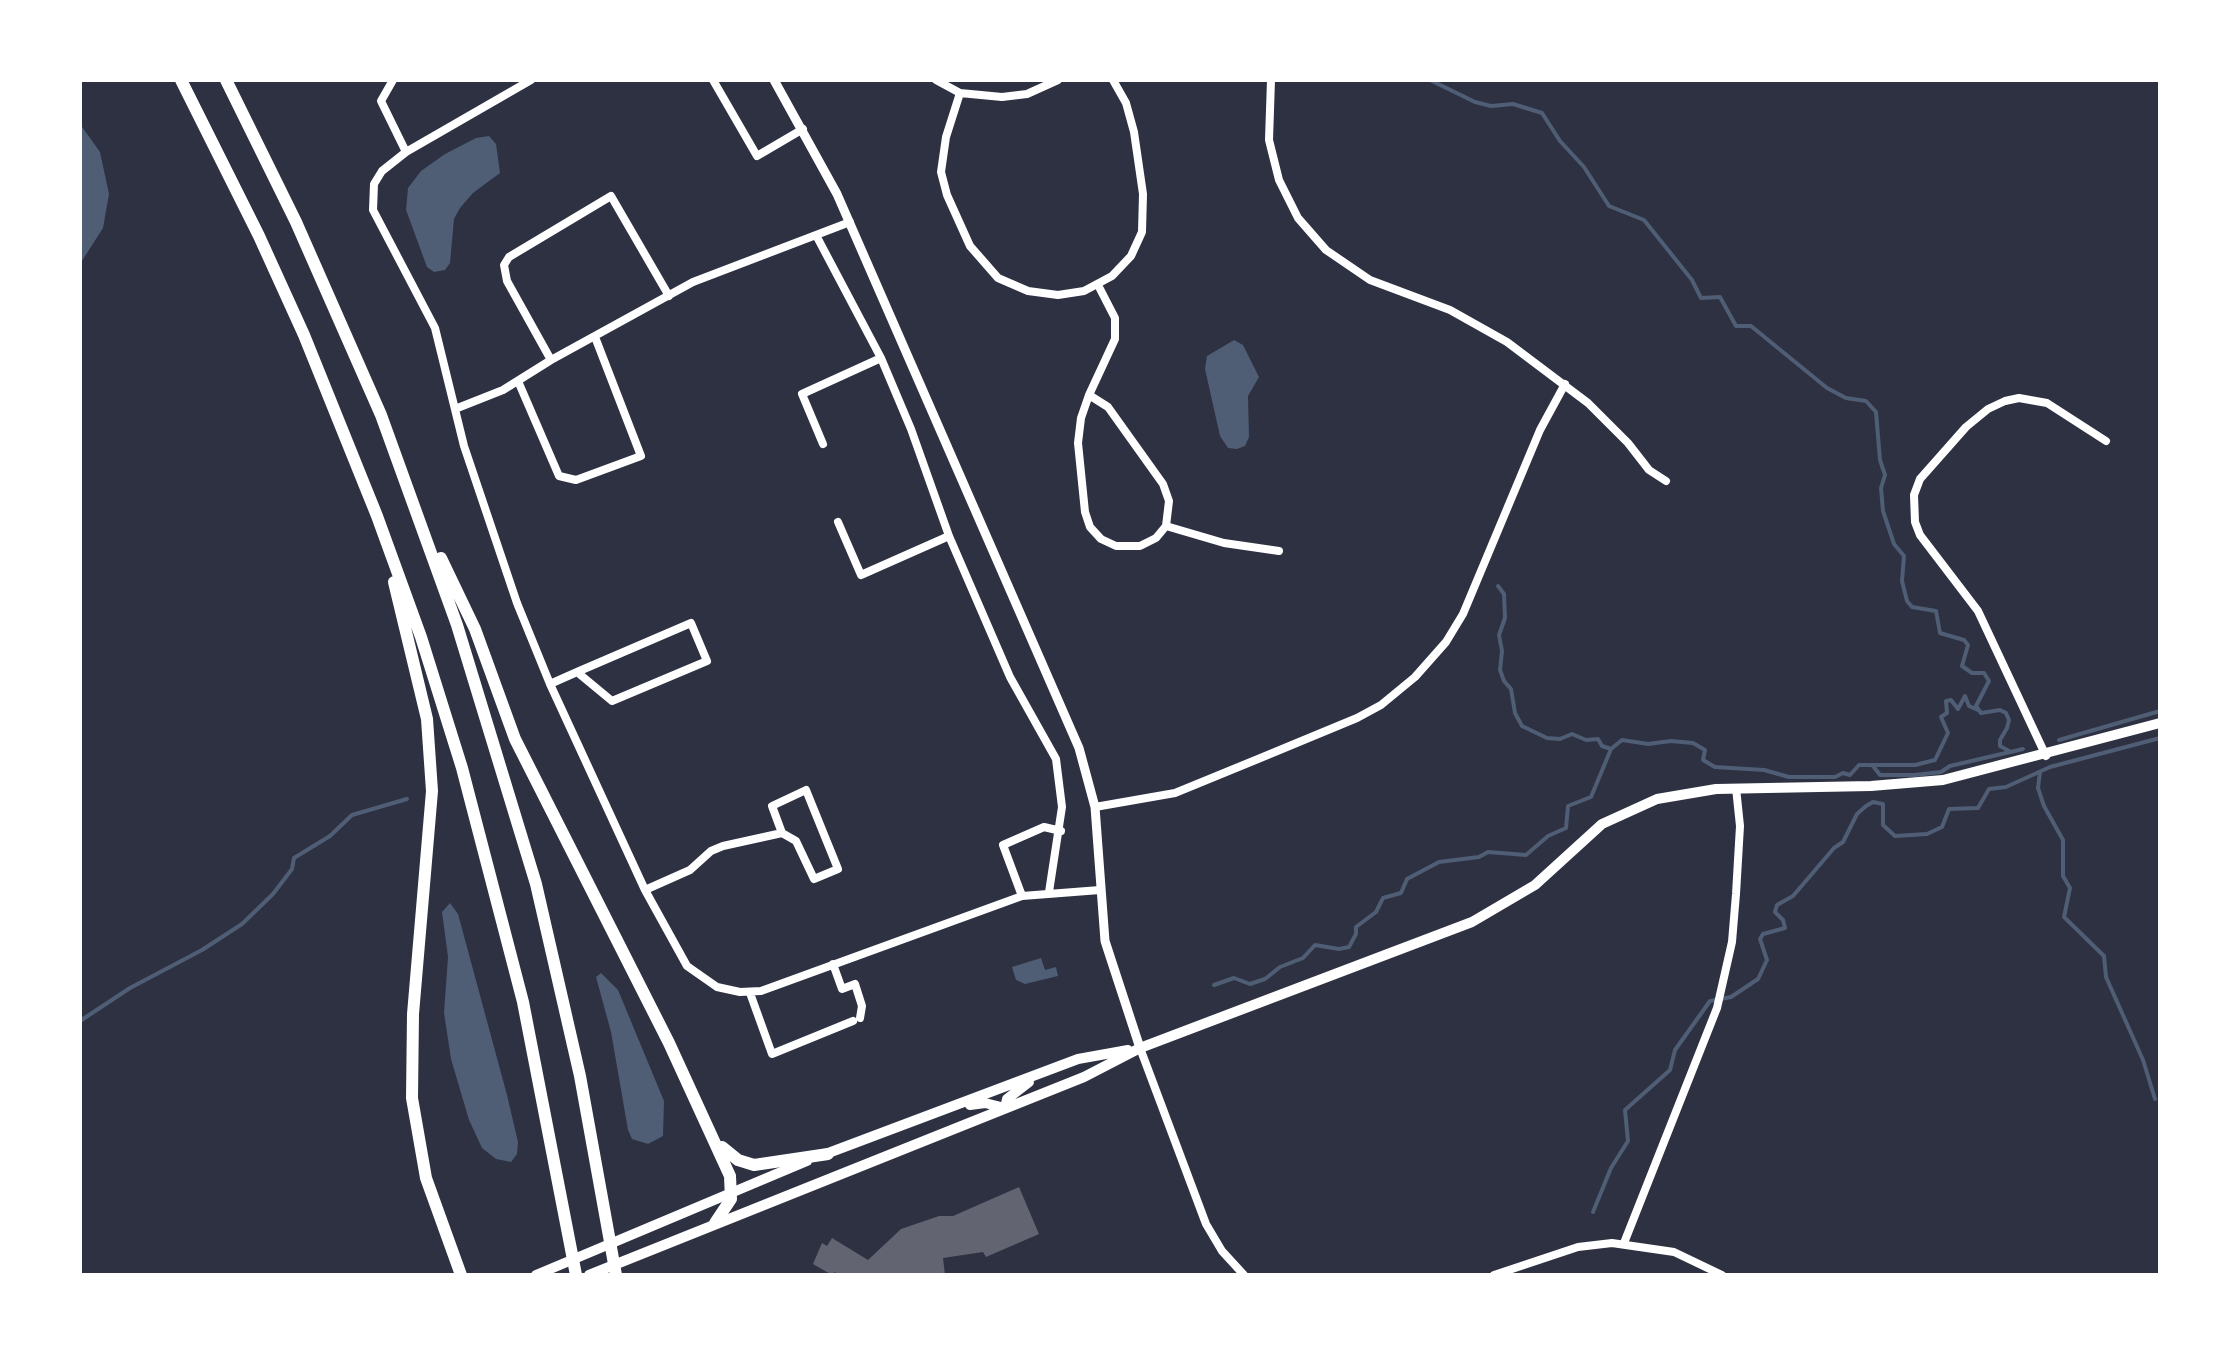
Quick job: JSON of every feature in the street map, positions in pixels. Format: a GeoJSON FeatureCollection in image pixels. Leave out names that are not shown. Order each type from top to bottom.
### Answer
{"type":"FeatureCollection","features":[{"type":"Feature","properties":{"kind":"highway"},"geometry":{"type":"LineString","coordinates":[[181,80],[304,335],[421,636],[496,891],[542,1086],[576,1275]]}},
{"type":"Feature","properties":{"kind":"highway"},"geometry":{"type":"LineString","coordinates":[[226,80],[340,321],[414,501],[475,629],[515,739],[713,1136],[732,1190],[727,1208],[715,1223]]}},
{"type":"Feature","properties":{"kind":"highway"},"geometry":{"type":"LineString","coordinates":[[414,501],[499,755],[536,884],[580,1076],[616,1275]]}},
{"type":"Feature","properties":{"kind":"highway"},"geometry":{"type":"LineString","coordinates":[[377,516],[427,719],[432,791],[413,1014],[412,1098],[426,1178],[460,1275]]}},
{"type":"Feature","properties":{"kind":"highway"},"geometry":{"type":"LineString","coordinates":[[713,1136],[727,1154],[754,1166],[828,1154]]}},
{"type":"Feature","properties":{"kind":"highway"},"geometry":{"type":"LineString","coordinates":[[451,1275],[452,1256]]}},
{"type":"Feature","properties":{"kind":"main road"},"geometry":{"type":"LineString","coordinates":[[589,1275],[1084,1077],[1140,1048],[1425,942],[1484,916],[1535,885],[1602,824],[1629,810],[1685,793],[1914,784],[1969,776],[2160,723]]}},
{"type":"Feature","properties":{"kind":"main road"},"geometry":{"type":"LineString","coordinates":[[538,1274],[732,1190],[945,1109],[1078,1060],[1140,1048]]}},
{"type":"Feature","properties":{"kind":"main road"},"geometry":{"type":"LineString","coordinates":[[1005,1108],[1007,1099],[1047,1071]]}},
{"type":"Feature","properties":{"kind":"main road"},"geometry":{"type":"LineString","coordinates":[[945,1109],[985,1104],[1005,1108]]}},
{"type":"Feature","properties":{"kind":"street"},"geometry":{"type":"LineString","coordinates":[[393,80],[381,101],[406,152]]}},
{"type":"Feature","properties":{"kind":"street"},"geometry":{"type":"LineString","coordinates":[[531,80],[406,152],[376,179],[373,210],[435,328],[485,509],[550,684],[645,890],[682,957],[696,975],[717,988],[750,993],[773,989],[1022,896],[1100,890]]}},
{"type":"Feature","properties":{"kind":"street"},"geometry":{"type":"LineString","coordinates":[[713,80],[756,156],[803,130]]}},
{"type":"Feature","properties":{"kind":"street"},"geometry":{"type":"LineString","coordinates":[[774,80],[850,222],[1064,712],[1096,807],[1100,890],[1111,967],[1206,1224],[1222,1251],[1244,1275]]}},
{"type":"Feature","properties":{"kind":"street"},"geometry":{"type":"LineString","coordinates":[[936,80],[960,93],[1015,96],[1058,80]]}},
{"type":"Feature","properties":{"kind":"street"},"geometry":{"type":"LineString","coordinates":[[960,93],[946,137],[942,172],[946,196],[978,258],[998,278],[1043,295],[1071,294],[1098,286],[1131,256],[1144,220],[1131,116],[1113,80]]}},
{"type":"Feature","properties":{"kind":"street"},"geometry":{"type":"LineString","coordinates":[[1271,80],[1269,140],[1279,180],[1298,218],[1326,250],[1370,280],[1480,324],[1564,384],[1612,425],[1650,470],[1666,481]]}},
{"type":"Feature","properties":{"kind":"street"},"geometry":{"type":"LineString","coordinates":[[552,360],[506,281],[504,265],[509,256],[611,196],[669,296]]}},
{"type":"Feature","properties":{"kind":"street"},"geometry":{"type":"LineString","coordinates":[[455,409],[518,381],[720,270],[850,222]]}},
{"type":"Feature","properties":{"kind":"street"},"geometry":{"type":"LineString","coordinates":[[817,237],[882,358],[949,536],[1010,677],[1056,759],[1062,790],[1061,831],[1049,892]]}},
{"type":"Feature","properties":{"kind":"street"},"geometry":{"type":"LineString","coordinates":[[1089,395],[1108,407],[1163,484],[1169,501],[1166,526],[1148,543],[1131,548],[1108,544],[1094,534],[1085,512],[1078,456],[1081,418],[1089,395],[1115,339],[1112,308],[1098,286]]}},
{"type":"Feature","properties":{"kind":"street"},"geometry":{"type":"LineString","coordinates":[[518,381],[560,476],[576,480],[641,456],[595,336]]}},
{"type":"Feature","properties":{"kind":"street"},"geometry":{"type":"LineString","coordinates":[[822,444],[802,394],[882,358]]}},
{"type":"Feature","properties":{"kind":"street"},"geometry":{"type":"LineString","coordinates":[[1096,807],[1175,792],[1258,760],[1356,718],[1415,677],[1446,642],[1463,614],[1540,430],[1564,384]]}},
{"type":"Feature","properties":{"kind":"street"},"geometry":{"type":"LineString","coordinates":[[2046,756],[1978,611],[1920,535],[1915,522],[1914,495],[1920,479],[1966,427],[1988,409],[2019,398],[2047,403],[2106,441]]}},
{"type":"Feature","properties":{"kind":"street"},"geometry":{"type":"LineString","coordinates":[[838,522],[861,574],[949,536]]}},
{"type":"Feature","properties":{"kind":"street"},"geometry":{"type":"LineString","coordinates":[[1166,526],[1210,540],[1279,551]]}},
{"type":"Feature","properties":{"kind":"street"},"geometry":{"type":"LineString","coordinates":[[550,684],[691,623],[707,661],[612,702],[578,672]]}},
{"type":"Feature","properties":{"kind":"street"},"geometry":{"type":"LineString","coordinates":[[1624,1244],[1718,1008],[1732,942],[1739,856],[1736,788]]}},
{"type":"Feature","properties":{"kind":"street"},"geometry":{"type":"LineString","coordinates":[[645,890],[690,870],[722,846],[782,832],[796,842],[814,879],[838,869],[806,790],[772,806],[782,832]]}},
{"type":"Feature","properties":{"kind":"street"},"geometry":{"type":"LineString","coordinates":[[1022,896],[1004,845],[1044,827],[1061,831]]}},
{"type":"Feature","properties":{"kind":"street"},"geometry":{"type":"LineString","coordinates":[[750,993],[772,1054],[856,1020],[862,1006],[855,984],[842,989],[833,964]]}},
{"type":"Feature","properties":{"kind":"street"},"geometry":{"type":"LineString","coordinates":[[1494,1275],[1578,1247],[1624,1244],[1674,1252],[1722,1275]]}},
{"type":"Feature","properties":{"kind":"water"},"geometry":{"type":"Polygon","coordinates":[[[80,124],[100,152],[109,194],[103,228],[80,264],[80,124]]]}},
{"type":"Feature","properties":{"kind":"water"},"geometry":{"type":"Polygon","coordinates":[[[489,136],[496,144],[500,173],[460,208],[454,219],[450,263],[445,270],[434,272],[427,267],[406,210],[408,188],[421,171],[445,154],[476,138],[489,136]]]}},
{"type":"Feature","properties":{"kind":"water"},"geometry":{"type":"Polygon","coordinates":[[[1234,340],[1243,345],[1259,377],[1248,396],[1249,437],[1245,446],[1237,449],[1228,448],[1220,436],[1205,369],[1207,356],[1234,340]]]}},
{"type":"Feature","properties":{"kind":"water"},"geometry":{"type":"Polygon","coordinates":[[[450,903],[458,914],[507,1095],[518,1142],[517,1154],[511,1162],[496,1159],[482,1148],[469,1120],[451,1059],[444,1013],[448,957],[442,912],[450,903]]]}},
{"type":"Feature","properties":{"kind":"water"},"geometry":{"type":"Polygon","coordinates":[[[1041,958],[1045,970],[1056,967],[1058,976],[1025,984],[1016,980],[1012,967],[1041,958]]]}},
{"type":"Feature","properties":{"kind":"water"},"geometry":{"type":"Polygon","coordinates":[[[601,973],[618,990],[664,1101],[663,1136],[648,1144],[632,1139],[628,1130],[611,1032],[596,977],[601,973]]]}},
{"type":"Feature","properties":{"kind":"building"},"geometry":{"type":"Polygon","coordinates":[[[1019,1187],[1039,1234],[986,1257],[983,1252],[943,1258],[945,1275],[832,1275],[813,1264],[822,1243],[827,1246],[832,1238],[868,1260],[901,1229],[939,1216],[953,1216],[1019,1187]]]}},
{"type":"Feature","properties":{"kind":"waterway"},"geometry":{"type":"LineString","coordinates":[[1430,80],[1475,102],[1491,106],[1513,104],[1542,113],[1609,206],[1644,220],[1692,280],[1701,298],[1720,297],[1736,326],[1751,326],[1827,388],[1846,398],[1866,401],[1876,412],[1885,475],[1881,488],[1883,511],[1894,544],[1904,556],[1902,581],[1907,601],[1912,607],[1936,611],[1940,633],[1964,640],[1968,645],[1962,666],[1972,673],[1984,673],[1989,681],[1976,706],[1981,713],[2006,713],[2009,720],[2000,746],[2009,751]]}},
{"type":"Feature","properties":{"kind":"waterway"},"geometry":{"type":"LineString","coordinates":[[1498,586],[1504,594],[1505,618],[1499,635],[1500,670],[1511,689],[1515,713],[1522,726],[1547,738],[1560,739],[1572,734],[1586,740],[1598,739],[1602,746],[1611,749]]}},
{"type":"Feature","properties":{"kind":"waterway"},"geometry":{"type":"LineString","coordinates":[[1214,985],[1234,978],[1250,984],[1265,979],[1280,967],[1303,958],[1315,945],[1349,947],[1356,927],[1376,912],[1383,898],[1401,893],[1407,879],[1439,862],[1479,857],[1488,852],[1526,855],[1548,836],[1566,828],[1568,806],[1591,797],[1611,749],[1622,740],[1693,743],[1705,750],[1703,760],[1715,767],[1764,770],[1789,777],[1835,777],[1850,775],[1859,765],[1915,765],[1935,760],[1948,733],[1941,717],[1947,713],[1946,701],[1951,700],[1958,709],[1965,696],[1969,706],[1978,710]]}},
{"type":"Feature","properties":{"kind":"waterway"},"geometry":{"type":"LineString","coordinates":[[2059,740],[2160,711]]}},
{"type":"Feature","properties":{"kind":"waterway"},"geometry":{"type":"LineString","coordinates":[[1593,1212],[1611,1168],[1628,1141],[1625,1110],[1670,1070],[1675,1050],[1710,1001],[1731,997],[1758,979],[1767,960],[1760,939],[1763,934],[1785,928],[1775,912],[1777,905],[1793,896],[1843,842],[1857,814],[1866,806],[1873,802],[1883,804],[1883,825],[1895,836],[1927,834],[1942,827],[1949,809],[1978,808],[1989,789],[2006,787],[2050,767],[2160,738]]}},
{"type":"Feature","properties":{"kind":"waterway"},"geometry":{"type":"LineString","coordinates":[[1873,766],[1880,775],[1915,775],[1941,772],[1950,766],[2023,749]]}},
{"type":"Feature","properties":{"kind":"waterway"},"geometry":{"type":"LineString","coordinates":[[2040,772],[2038,788],[2044,806],[2063,840],[2063,876],[2070,888],[2064,917],[2104,956],[2106,977],[2143,1060],[2155,1099]]}},
{"type":"Feature","properties":{"kind":"waterway"},"geometry":{"type":"LineString","coordinates":[[80,1021],[242,924],[273,894],[292,869],[294,858],[330,836],[352,815],[407,799]]}}]}
